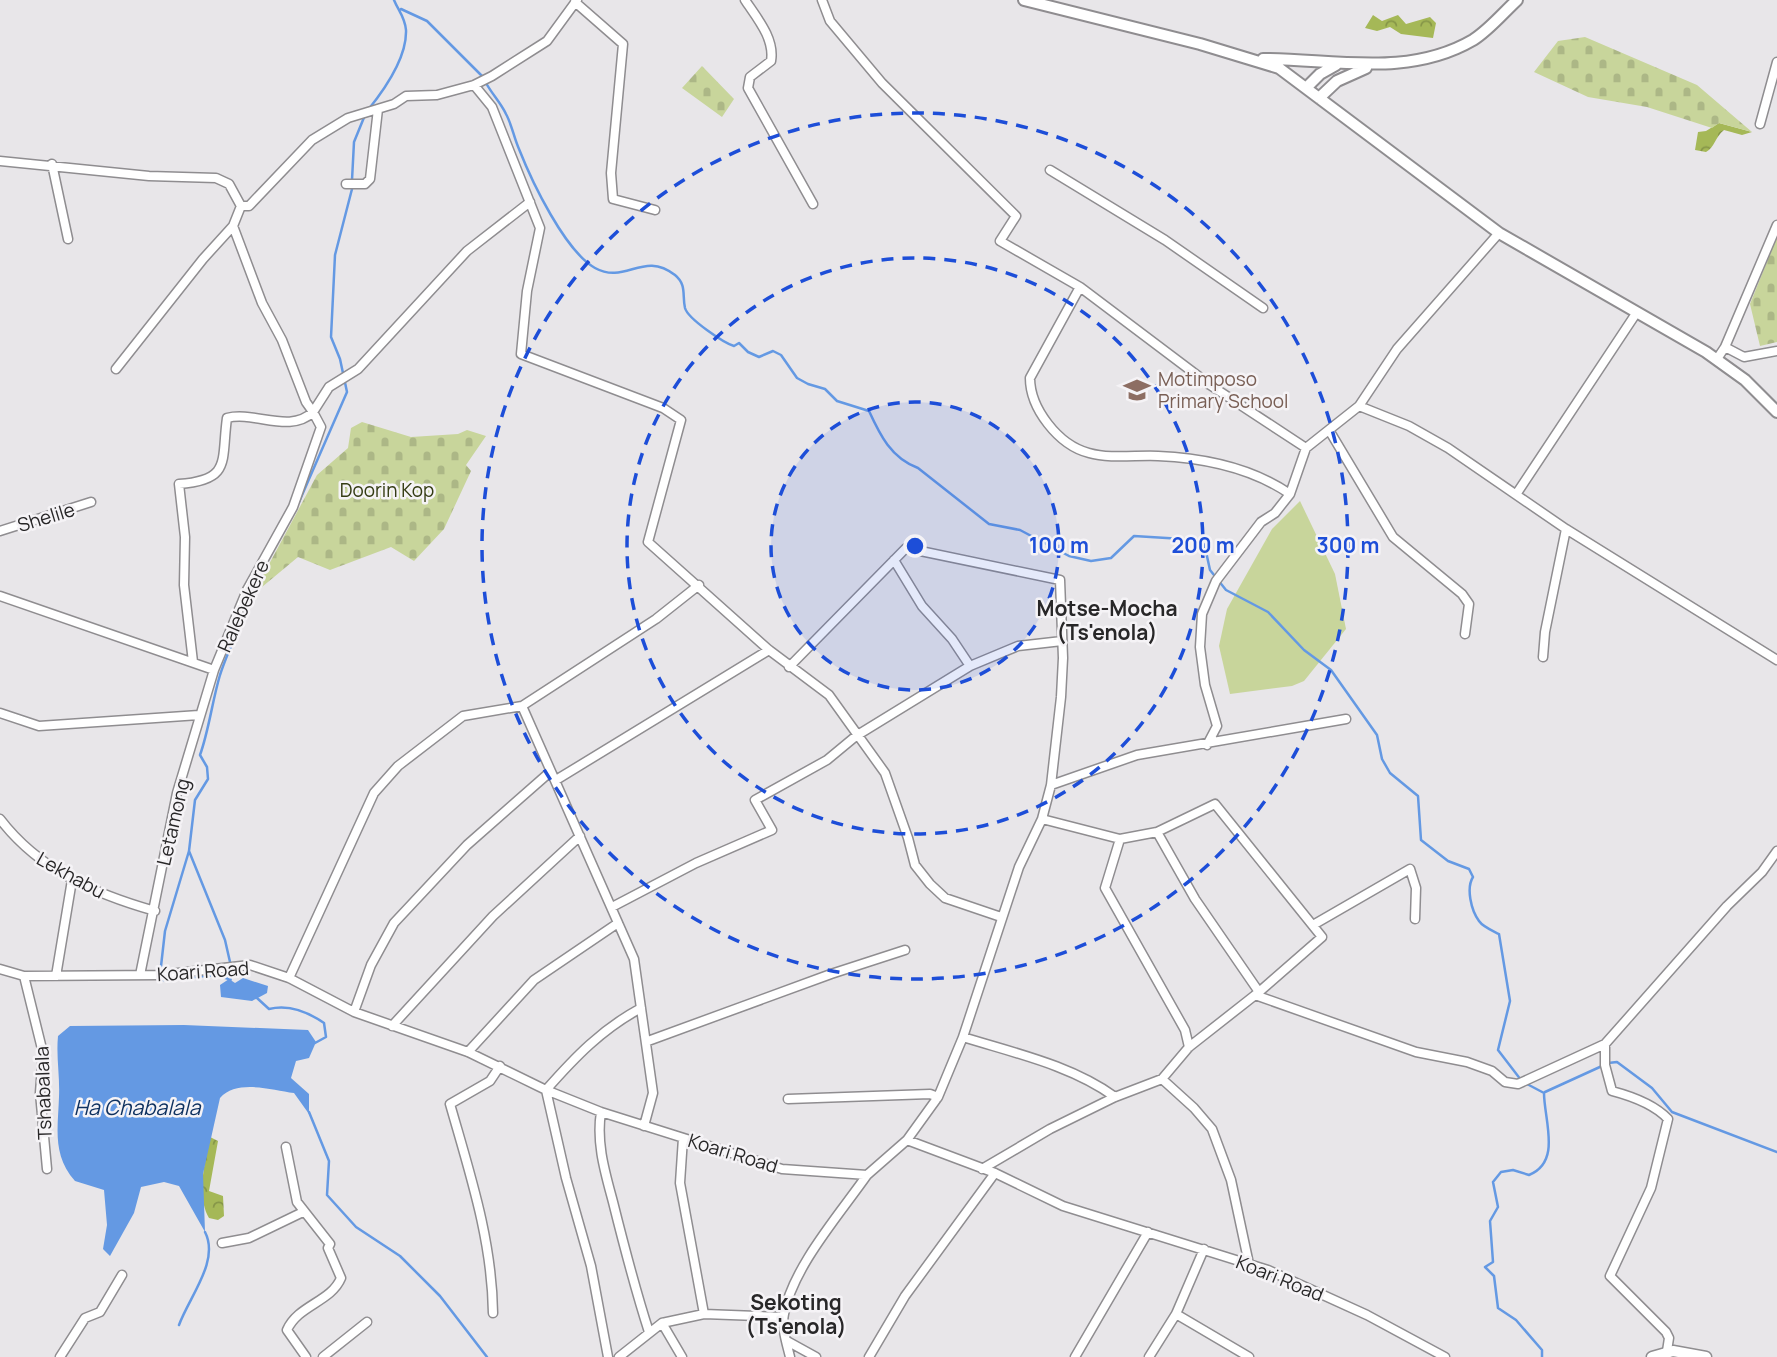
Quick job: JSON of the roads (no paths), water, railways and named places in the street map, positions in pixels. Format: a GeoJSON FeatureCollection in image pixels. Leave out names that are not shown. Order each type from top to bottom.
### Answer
{"type":"FeatureCollection","features":[{"type":"Feature","properties":{"kind":"main road"},"geometry":{"type":"LineString","coordinates":[[1024,0],[1043,2],[1255,59],[1279,68],[1499,233],[1717,359],[1745,380],[1777,412]]}},
{"type":"Feature","properties":{"kind":"main road"},"geometry":{"type":"LineString","coordinates":[[1255,59],[1372,66],[1448,53],[1476,38],[1517,0]]}},
{"type":"Feature","properties":{"kind":"main road"},"geometry":{"type":"LineString","coordinates":[[1306,88],[1320,74],[1336,65]]}},
{"type":"Feature","properties":{"kind":"main road"},"geometry":{"type":"LineString","coordinates":[[1319,98],[1337,81],[1372,66]]}},
{"type":"Feature","properties":{"kind":"street"},"geometry":{"type":"LineString","coordinates":[[745,0],[764,29],[772,52],[771,61],[750,78],[748,88],[813,204]]}},
{"type":"Feature","properties":{"kind":"street"},"geometry":{"type":"LineString","coordinates":[[822,0],[830,21],[882,83],[1016,216],[1000,240],[1080,287],[1210,385],[1306,448]]}},
{"type":"Feature","properties":{"kind":"street"},"geometry":{"type":"LineString","coordinates":[[241,206],[249,206],[312,140],[348,118],[378,109],[406,96],[437,95],[492,76],[547,41],[576,1],[623,44],[611,173],[613,199],[655,210]]}},
{"type":"Feature","properties":{"kind":"street"},"geometry":{"type":"LineString","coordinates":[[1760,124],[1777,62]]}},
{"type":"Feature","properties":{"kind":"street"},"geometry":{"type":"LineString","coordinates":[[477,83],[492,107],[540,228],[527,291],[521,354],[663,408],[681,420],[648,541],[769,650],[829,695],[885,773],[915,865],[922,875],[945,898],[1001,917]]}},
{"type":"Feature","properties":{"kind":"street"},"geometry":{"type":"LineString","coordinates":[[346,184],[365,184],[370,179],[378,109]]}},
{"type":"Feature","properties":{"kind":"street"},"geometry":{"type":"LineString","coordinates":[[0,161],[52,164],[149,176],[216,178],[229,184],[241,206]]}},
{"type":"Feature","properties":{"kind":"street"},"geometry":{"type":"LineString","coordinates":[[52,164],[68,239]]}},
{"type":"Feature","properties":{"kind":"street"},"geometry":{"type":"LineString","coordinates":[[1050,170],[1165,240],[1263,308]]}},
{"type":"Feature","properties":{"kind":"street"},"geometry":{"type":"LineString","coordinates":[[193,663],[184,585],[184,537],[179,484],[204,482],[219,473],[224,458],[227,418],[288,422],[304,420],[313,412],[329,387],[358,369],[467,251],[530,202]]}},
{"type":"Feature","properties":{"kind":"street"},"geometry":{"type":"LineString","coordinates":[[116,369],[233,226],[241,206]]}},
{"type":"Feature","properties":{"kind":"street"},"geometry":{"type":"LineString","coordinates":[[1717,359],[1725,347],[1777,225]]}},
{"type":"Feature","properties":{"kind":"street"},"geometry":{"type":"LineString","coordinates":[[233,226],[262,303],[313,412]]}},
{"type":"Feature","properties":{"kind":"street"},"geometry":{"type":"LineString","coordinates":[[1207,745],[1217,726],[1205,685],[1200,647],[1202,614],[1216,580],[1261,522],[1275,513],[1290,494],[1306,448],[1359,406],[1396,349],[1499,233]]}},
{"type":"Feature","properties":{"kind":"street"},"geometry":{"type":"LineString","coordinates":[[1080,287],[1030,378],[1030,393],[1054,431],[1088,453],[1161,456],[1230,466],[1290,494]]}},
{"type":"Feature","properties":{"kind":"street"},"geometry":{"type":"LineString","coordinates":[[1517,493],[1637,312]]}},
{"type":"Feature","properties":{"kind":"street"},"geometry":{"type":"LineString","coordinates":[[1725,347],[1744,357],[1777,351]]}},
{"type":"Feature","properties":{"kind":"street"},"geometry":{"type":"LineString","coordinates":[[1359,406],[1409,426],[1448,448],[1566,529],[1593,542],[1777,660]]}},
{"type":"Feature","properties":{"kind":"street","name":"Ralebekere"},"geometry":{"type":"LineString","coordinates":[[0,596],[72,624],[214,670],[247,590],[303,481],[321,427],[313,412]]}},
{"type":"Feature","properties":{"kind":"street"},"geometry":{"type":"LineString","coordinates":[[1329,430],[1393,537],[1462,594],[1469,604],[1465,634]]}},
{"type":"Feature","properties":{"kind":"street","name":"Shelile"},"geometry":{"type":"LineString","coordinates":[[0,531],[91,502]]}},
{"type":"Feature","properties":{"kind":"street"},"geometry":{"type":"LineString","coordinates":[[1543,657],[1545,632],[1566,529]]}},
{"type":"Feature","properties":{"kind":"street"},"geometry":{"type":"LineString","coordinates":[[789,667],[906,548],[1059,580],[1061,697],[1051,785],[1042,819],[1019,867],[964,1037],[938,1097],[907,1140],[867,1175],[801,1271],[783,1317],[790,1357]]}},
{"type":"Feature","properties":{"kind":"street"},"geometry":{"type":"LineString","coordinates":[[894,560],[922,606],[953,639],[970,666]]}},
{"type":"Feature","properties":{"kind":"street"},"geometry":{"type":"LineString","coordinates":[[289,978],[374,793],[398,766],[463,716],[522,706],[656,619],[699,585]]}},
{"type":"Feature","properties":{"kind":"street"},"geometry":{"type":"LineString","coordinates":[[612,906],[696,863],[772,830],[755,800],[827,760],[856,736],[970,666],[1018,646],[1062,640]]}},
{"type":"Feature","properties":{"kind":"street"},"geometry":{"type":"LineString","coordinates":[[354,1012],[370,965],[394,923],[467,845],[553,776],[769,650]]}},
{"type":"Feature","properties":{"kind":"street","name":"Letamong"},"geometry":{"type":"LineString","coordinates":[[140,975],[172,816],[214,670]]}},
{"type":"Feature","properties":{"kind":"street"},"geometry":{"type":"LineString","coordinates":[[522,706],[634,959],[648,1041],[653,1093],[644,1126]]}},
{"type":"Feature","properties":{"kind":"street"},"geometry":{"type":"LineString","coordinates":[[0,713],[39,726],[199,715]]}},
{"type":"Feature","properties":{"kind":"street"},"geometry":{"type":"LineString","coordinates":[[1051,785],[1118,760],[1346,719]]}},
{"type":"Feature","properties":{"kind":"street"},"geometry":{"type":"LineString","coordinates":[[982,1169],[1050,1129],[1115,1097],[1162,1079],[1189,1047],[1257,994],[1322,937],[1215,804],[1157,832],[1120,839],[1042,819]]}},
{"type":"Feature","properties":{"kind":"street","name":"Lekhabu"},"geometry":{"type":"LineString","coordinates":[[0,820],[18,843],[48,867],[72,880],[155,911]]}},
{"type":"Feature","properties":{"kind":"street"},"geometry":{"type":"LineString","coordinates":[[1157,832],[1195,899],[1257,994],[1416,1052],[1467,1062],[1492,1071],[1505,1082],[1518,1084],[1605,1044],[1727,906],[1762,872],[1777,851]]}},
{"type":"Feature","properties":{"kind":"street"},"geometry":{"type":"LineString","coordinates":[[392,1026],[493,916],[580,836]]}},
{"type":"Feature","properties":{"kind":"street"},"geometry":{"type":"LineString","coordinates":[[1120,839],[1105,888],[1185,1030],[1189,1047]]}},
{"type":"Feature","properties":{"kind":"street"},"geometry":{"type":"LineString","coordinates":[[1313,925],[1410,869],[1416,888],[1415,919]]}},
{"type":"Feature","properties":{"kind":"street"},"geometry":{"type":"LineString","coordinates":[[56,976],[72,880]]}},
{"type":"Feature","properties":{"kind":"street"},"geometry":{"type":"LineString","coordinates":[[468,1052],[534,980],[618,923]]}},
{"type":"Feature","properties":{"kind":"street"},"geometry":{"type":"LineString","coordinates":[[648,1041],[905,950]]}},
{"type":"Feature","properties":{"kind":"street","name":"Koari Road"},"geometry":{"type":"LineString","coordinates":[[0,970],[24,976],[140,975],[250,965],[289,978],[354,1012],[468,1052],[545,1090],[601,1112],[782,1169],[867,1175]]}},
{"type":"Feature","properties":{"kind":"street","name":"Tshabalala"},"geometry":{"type":"LineString","coordinates":[[24,976],[43,1053],[41,1106],[47,1169]]}},
{"type":"Feature","properties":{"kind":"street"},"geometry":{"type":"LineString","coordinates":[[608,1357],[591,1266],[545,1090],[582,1049],[612,1023],[641,1008]]}},
{"type":"Feature","properties":{"kind":"street"},"geometry":{"type":"LineString","coordinates":[[964,1037],[1054,1066],[1099,1085],[1115,1097]]}},
{"type":"Feature","properties":{"kind":"street"},"geometry":{"type":"LineString","coordinates":[[1605,1044],[1605,1065],[1612,1091],[1660,1112],[1668,1119],[1651,1188],[1610,1276],[1666,1332],[1670,1338],[1667,1351]]}},
{"type":"Feature","properties":{"kind":"street"},"geometry":{"type":"LineString","coordinates":[[493,1313],[492,1273],[485,1229],[471,1167],[450,1104],[491,1080],[500,1066]]}},
{"type":"Feature","properties":{"kind":"street"},"geometry":{"type":"LineString","coordinates":[[1162,1079],[1194,1108],[1212,1129],[1231,1180],[1250,1264]]}},
{"type":"Feature","properties":{"kind":"street"},"geometry":{"type":"LineString","coordinates":[[788,1099],[930,1094],[938,1097]]}},
{"type":"Feature","properties":{"kind":"street"},"geometry":{"type":"LineString","coordinates":[[601,1112],[598,1130],[606,1180],[631,1279],[649,1332]]}},
{"type":"Feature","properties":{"kind":"street"},"geometry":{"type":"LineString","coordinates":[[683,1138],[680,1183],[704,1314]]}},
{"type":"Feature","properties":{"kind":"street","name":"Koari Road"},"geometry":{"type":"LineString","coordinates":[[907,1140],[995,1173],[1063,1206],[1250,1264],[1367,1315],[1445,1357]]}},
{"type":"Feature","properties":{"kind":"street"},"geometry":{"type":"LineString","coordinates":[[286,1147],[297,1202],[330,1244],[328,1248],[341,1278],[331,1292],[292,1319],[287,1330],[306,1357]]}},
{"type":"Feature","properties":{"kind":"street"},"geometry":{"type":"LineString","coordinates":[[869,1357],[905,1296],[995,1173]]}},
{"type":"Feature","properties":{"kind":"street"},"geometry":{"type":"LineString","coordinates":[[222,1243],[249,1238],[303,1212]]}},
{"type":"Feature","properties":{"kind":"street"},"geometry":{"type":"LineString","coordinates":[[1075,1357],[1148,1232]]}},
{"type":"Feature","properties":{"kind":"street"},"geometry":{"type":"LineString","coordinates":[[1149,1357],[1176,1314],[1204,1249]]}},
{"type":"Feature","properties":{"kind":"street"},"geometry":{"type":"LineString","coordinates":[[60,1357],[85,1318],[100,1312],[122,1275]]}},
{"type":"Feature","properties":{"kind":"street"},"geometry":{"type":"LineString","coordinates":[[619,1357],[662,1322],[704,1314],[783,1317]]}},
{"type":"Feature","properties":{"kind":"street"},"geometry":{"type":"LineString","coordinates":[[1176,1314],[1249,1357]]}},
{"type":"Feature","properties":{"kind":"street"},"geometry":{"type":"LineString","coordinates":[[323,1357],[367,1322]]}},
{"type":"Feature","properties":{"kind":"street"},"geometry":{"type":"LineString","coordinates":[[662,1322],[682,1357]]}},
{"type":"Feature","properties":{"kind":"street"},"geometry":{"type":"LineString","coordinates":[[787,1341],[816,1357]]}},
{"type":"Feature","properties":{"kind":"street"},"geometry":{"type":"LineString","coordinates":[[1652,1357],[1667,1351],[1706,1357]]}},
{"type":"Feature","properties":{"kind":"water"},"geometry":{"type":"Polygon","coordinates":[[[243,978],[268,986],[267,993],[252,1001],[221,997],[220,985],[229,979],[235,983],[243,978]]]}},
{"type":"Feature","properties":{"kind":"water","name":"Ha Chabalala"},"geometry":{"type":"Polygon","coordinates":[[[184,1025],[308,1030],[316,1042],[309,1058],[296,1061],[291,1078],[309,1094],[309,1114],[294,1093],[255,1087],[227,1092],[220,1098],[203,1174],[205,1232],[179,1186],[164,1182],[141,1187],[134,1213],[110,1256],[103,1249],[107,1225],[104,1190],[75,1181],[60,1151],[58,1036],[70,1026],[184,1025]]]}},
{"type":"Feature","properties":{"kind":"waterway"},"geometry":{"type":"LineString","coordinates":[[368,110],[388,83],[403,51],[406,30],[394,0]]}},
{"type":"Feature","properties":{"kind":"waterway"},"geometry":{"type":"LineString","coordinates":[[401,9],[427,21],[483,77]]}},
{"type":"Feature","properties":{"kind":"waterway"},"geometry":{"type":"LineString","coordinates":[[486,83],[508,118],[517,145],[541,197],[561,232],[584,259],[595,268],[606,272],[616,273],[653,266],[664,268],[675,275],[683,286],[685,308],[699,324],[734,346],[739,343],[748,352],[759,357],[773,351],[781,355],[797,378],[825,389],[837,401],[869,411],[882,437],[900,458],[918,468],[989,524],[1020,530],[1069,556],[1091,561],[1111,558],[1134,536],[1199,540],[1205,547],[1210,570],[1226,590],[1268,612],[1304,650],[1331,670],[1377,735],[1382,759],[1390,773],[1418,796],[1421,840],[1448,861],[1469,869],[1473,877],[1470,899],[1476,916],[1483,925],[1499,934],[1510,1001],[1498,1050],[1521,1080]]}},
{"type":"Feature","properties":{"kind":"waterway"},"geometry":{"type":"LineString","coordinates":[[352,180],[354,142],[365,115]]}},
{"type":"Feature","properties":{"kind":"waterway"},"geometry":{"type":"LineString","coordinates":[[299,502],[347,392],[340,359],[331,337],[335,255],[352,189]]}},
{"type":"Feature","properties":{"kind":"waterway"},"geometry":{"type":"LineString","coordinates":[[257,582],[264,566]]}},
{"type":"Feature","properties":{"kind":"waterway"},"geometry":{"type":"LineString","coordinates":[[229,979],[215,975],[160,980],[160,975],[165,931],[189,851],[195,800],[208,779],[207,767],[200,755],[220,675],[253,593]]}},
{"type":"Feature","properties":{"kind":"waterway"},"geometry":{"type":"LineString","coordinates":[[189,851],[225,940],[230,962]]}},
{"type":"Feature","properties":{"kind":"waterway"},"geometry":{"type":"LineString","coordinates":[[230,982],[232,972]]}},
{"type":"Feature","properties":{"kind":"waterway"},"geometry":{"type":"LineString","coordinates":[[257,998],[269,1009],[298,1010],[324,1023],[326,1037],[315,1043]]}},
{"type":"Feature","properties":{"kind":"waterway"},"geometry":{"type":"LineString","coordinates":[[1608,1063],[1617,1062],[1652,1088],[1672,1112],[1777,1152]]}},
{"type":"Feature","properties":{"kind":"waterway"},"geometry":{"type":"LineString","coordinates":[[1545,1092],[1602,1066]]}},
{"type":"Feature","properties":{"kind":"waterway"},"geometry":{"type":"LineString","coordinates":[[1527,1084],[1544,1093],[1548,1150],[1539,1169],[1529,1175],[1513,1170],[1501,1172],[1493,1182],[1498,1207],[1490,1221],[1493,1262],[1485,1267],[1494,1276],[1498,1308],[1516,1320],[1542,1350],[1542,1357]]}},
{"type":"Feature","properties":{"kind":"waterway"},"geometry":{"type":"LineString","coordinates":[[309,1112],[329,1161],[327,1195],[356,1227],[400,1256],[440,1296],[487,1357]]}},
{"type":"Feature","properties":{"kind":"waterway"},"geometry":{"type":"LineString","coordinates":[[179,1325],[206,1267],[209,1243],[205,1232]]}},
{"type":"Feature","properties":{"kind":"place","name":"Motimposo Primary School"},"geometry":{"type":"Point","coordinates":[1137,390]}},
{"type":"Feature","properties":{"kind":"district","name":"Motse-Mocha (Ts'enola)"},"geometry":{"type":"Point","coordinates":[1107,620]}},
{"type":"Feature","properties":{"kind":"district","name":"Sekoting (Ts'enola)"},"geometry":{"type":"Point","coordinates":[796,1314]}},
{"type":"Feature","properties":{"kind":"park label","name":"Doorin Kop"},"geometry":{"type":"Point","coordinates":[387,490]}}]}
